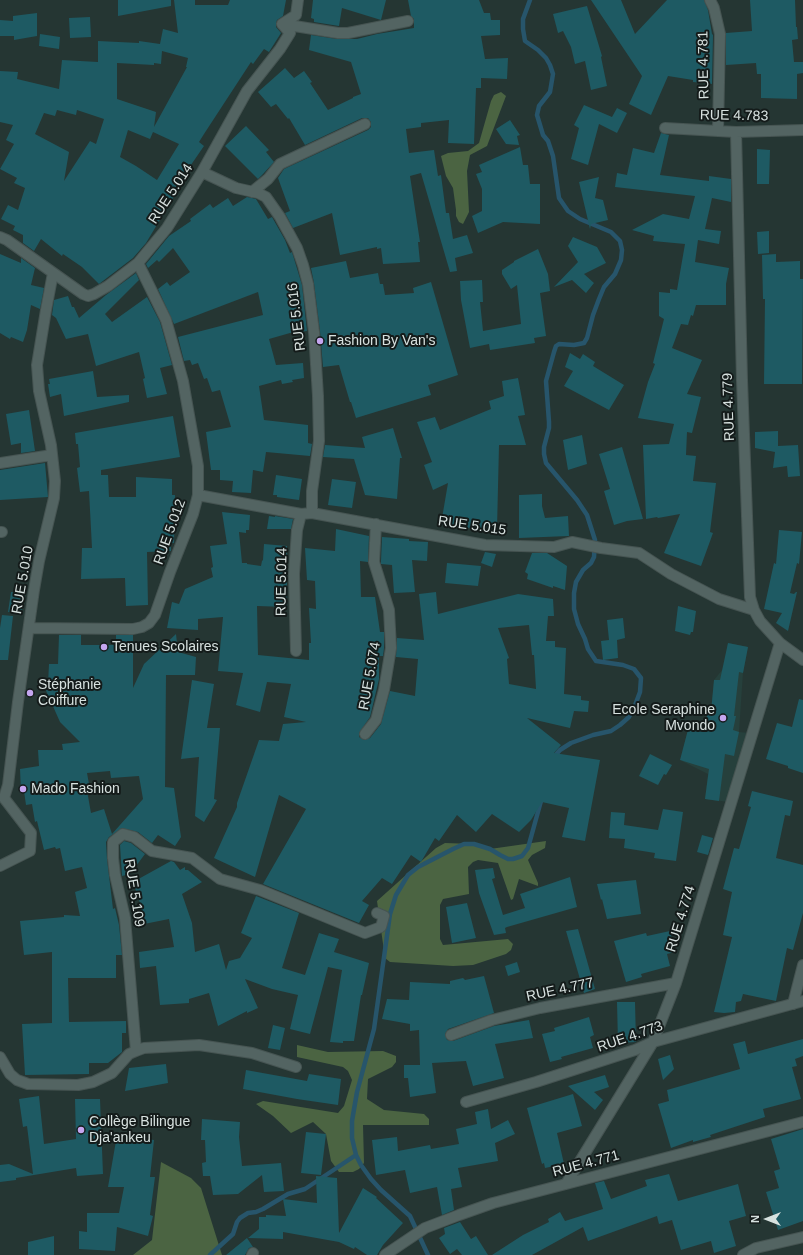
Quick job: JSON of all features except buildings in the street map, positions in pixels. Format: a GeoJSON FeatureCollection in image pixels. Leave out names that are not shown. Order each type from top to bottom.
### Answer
{"type":"FeatureCollection","features":[{"type":"Feature","properties":{"kind":"street"},"geometry":{"type":"LineString","coordinates":[[282,24],[296,15],[298,0]]}},
{"type":"Feature","properties":{"kind":"street","name":"RUE 4.781"},"geometry":{"type":"LineString","coordinates":[[710,0],[714,8],[720,34],[718,131]]}},
{"type":"Feature","properties":{"kind":"street"},"geometry":{"type":"LineString","coordinates":[[282,24],[348,34],[408,21]]}},
{"type":"Feature","properties":{"kind":"street","name":"RUE 5.014"},"geometry":{"type":"LineString","coordinates":[[0,237],[7,240],[83,294],[88,296],[108,286],[138,263],[167,228],[202,172],[247,91],[276,56],[290,33],[282,24]]}},
{"type":"Feature","properties":{"kind":"street"},"geometry":{"type":"LineString","coordinates":[[252,192],[268,179],[280,164],[365,124]]}},
{"type":"Feature","properties":{"kind":"street","name":"RUE 4.783"},"geometry":{"type":"LineString","coordinates":[[665,128],[736,132],[803,130]]}},
{"type":"Feature","properties":{"kind":"street","name":"RUE 4.779"},"geometry":{"type":"LineString","coordinates":[[736,132],[742,380],[750,597],[754,610],[760,621],[780,644],[803,660]]}},
{"type":"Feature","properties":{"kind":"street","name":"RUE 5.016"},"geometry":{"type":"LineString","coordinates":[[202,172],[238,189],[258,193],[266,197],[280,217],[297,248],[303,265],[308,284],[314,332],[318,396],[319,441],[312,492],[312,513]]}},
{"type":"Feature","properties":{"kind":"street","name":"RUE 5.012"},"geometry":{"type":"LineString","coordinates":[[29,628],[132,628],[142,627],[149,623],[156,615],[170,572],[193,514],[198,495],[198,466],[183,381],[166,320],[138,263]]}},
{"type":"Feature","properties":{"kind":"street","name":"RUE 5.010"},"geometry":{"type":"LineString","coordinates":[[0,866],[30,851],[31,832],[2,799],[8,786],[18,702],[39,561],[54,498],[55,481],[52,455],[48,428],[39,391],[37,365],[53,273]]}},
{"type":"Feature","properties":{"kind":"street"},"geometry":{"type":"LineString","coordinates":[[0,463],[52,455]]}},
{"type":"Feature","properties":{"kind":"street","name":"RUE 5.015"},"geometry":{"type":"LineString","coordinates":[[198,495],[302,514],[312,513],[376,524],[485,545],[554,547],[572,542],[601,548],[639,553],[671,574],[719,599],[754,610]]}},
{"type":"Feature","properties":{"kind":"street","name":"RUE 5.014"},"geometry":{"type":"LineString","coordinates":[[296,651],[294,574],[297,530],[302,514]]}},
{"type":"Feature","properties":{"kind":"street","name":"RUE 5.074"},"geometry":{"type":"LineString","coordinates":[[365,734],[376,720],[384,690],[391,648],[389,610],[374,562],[376,524]]}},
{"type":"Feature","properties":{"kind":"street","name":"RUE 4.774"},"geometry":{"type":"LineString","coordinates":[[566,1184],[653,1042],[676,983],[780,644]]}},
{"type":"Feature","properties":{"kind":"street","name":"RUE 5.109"},"geometry":{"type":"LineString","coordinates":[[136,1050],[125,918],[115,875],[113,858],[113,842],[122,834],[134,837],[152,851],[192,858],[220,879],[260,890],[365,933],[381,927],[384,916],[377,913]]}},
{"type":"Feature","properties":{"kind":"street"},"geometry":{"type":"LineString","coordinates":[[793,1004],[803,965]]}},
{"type":"Feature","properties":{"kind":"street","name":"RUE 4.777"},"geometry":{"type":"LineString","coordinates":[[451,1035],[492,1020],[540,1008],[676,983]]}},
{"type":"Feature","properties":{"kind":"street","name":"RUE 4.773"},"geometry":{"type":"LineString","coordinates":[[466,1102],[536,1082],[635,1050],[653,1042],[803,1001]]}},
{"type":"Feature","properties":{"kind":"street"},"geometry":{"type":"LineString","coordinates":[[0,1057],[10,1074],[17,1080],[28,1084],[78,1085],[94,1082],[112,1073],[129,1054],[144,1048],[199,1045],[252,1053],[296,1067]]}},
{"type":"Feature","properties":{"kind":"street","name":"RUE 4.771"},"geometry":{"type":"LineString","coordinates":[[385,1255],[425,1228],[459,1214],[493,1203],[803,1122]]}},
{"type":"Feature","properties":{"kind":"street"},"geometry":{"type":"LineString","coordinates":[[742,1255],[756,1248],[803,1237]]}},
{"type":"Feature","properties":{"kind":"shaded area","name":"Ecole Seraphine Mvondo"},"geometry":{"type":"Polygon","coordinates":[[[728,643],[748,647],[743,673],[739,732],[749,733],[729,802],[705,799],[708,774],[682,761],[685,750],[683,749],[689,726],[707,731],[709,725],[705,724],[708,711],[711,711],[714,680],[723,669],[728,643]]]}},
{"type":"Feature","properties":{"kind":"green space"},"geometry":{"type":"Polygon","coordinates":[[[501,92],[506,96],[487,146],[470,155],[467,171],[469,212],[463,224],[459,222],[456,216],[453,188],[446,176],[441,156],[448,153],[468,151],[479,143],[491,101],[494,95],[501,92]]]}},
{"type":"Feature","properties":{"kind":"green space"},"geometry":{"type":"Polygon","coordinates":[[[546,841],[545,848],[532,855],[528,860],[538,886],[519,879],[513,899],[511,900],[498,863],[478,860],[473,862],[468,867],[469,894],[443,899],[440,905],[440,939],[443,945],[508,939],[513,944],[511,950],[506,954],[473,965],[453,966],[390,962],[385,958],[377,901],[436,848],[445,843],[474,844],[490,849],[546,841]]]}},
{"type":"Feature","properties":{"kind":"green space"},"geometry":{"type":"Polygon","coordinates":[[[297,1045],[328,1052],[383,1051],[396,1056],[396,1062],[392,1067],[368,1079],[367,1099],[384,1110],[424,1114],[429,1119],[429,1125],[363,1125],[364,1163],[359,1169],[353,1172],[339,1172],[331,1161],[326,1134],[313,1122],[291,1133],[273,1116],[256,1104],[263,1101],[338,1113],[344,1106],[352,1080],[348,1071],[343,1067],[297,1057],[297,1045]]]}},
{"type":"Feature","properties":{"kind":"green space"},"geometry":{"type":"Polygon","coordinates":[[[161,1162],[191,1178],[201,1188],[222,1255],[133,1255],[152,1240],[161,1162]]]}},
{"type":"Feature","properties":{"kind":"waterway"},"geometry":{"type":"LineString","coordinates":[[530,0],[523,19],[525,41],[546,58],[553,74],[550,92],[539,106],[537,115],[543,135],[548,141],[553,156],[559,198],[568,211],[580,219],[611,232],[620,241],[622,250],[621,260],[615,274],[604,287],[584,343],[574,345],[559,344],[556,346],[546,381],[549,428],[544,447],[544,454],[546,463],[577,500],[587,515],[595,540],[594,557],[591,563],[583,570],[576,582],[574,593],[574,609],[588,649],[596,661],[623,665],[634,669],[641,678],[640,692],[629,717],[611,731],[593,735],[571,743],[560,750],[553,758]]}},
{"type":"Feature","properties":{"kind":"waterway"},"geometry":{"type":"LineString","coordinates":[[428,1255],[410,1216],[381,1190],[361,1165],[356,1155],[352,1138],[352,1121],[357,1092],[374,1029],[390,914],[396,895],[408,875],[418,867],[464,844],[474,844],[490,849],[508,859],[522,856],[528,848],[541,801]]}},
{"type":"Feature","properties":{"kind":"waterway"},"geometry":{"type":"LineString","coordinates":[[210,1255],[233,1234],[240,1218],[248,1213],[263,1209],[288,1194],[305,1189],[356,1155]]}},
{"type":"Feature","properties":{"kind":"place","name":"Fashion By Van's"},"geometry":{"type":"Point","coordinates":[320,341]}},
{"type":"Feature","properties":{"kind":"place","name":"Tenues Scolaires"},"geometry":{"type":"Point","coordinates":[104,647]}},
{"type":"Feature","properties":{"kind":"place","name":"Stéphanie Coiffure"},"geometry":{"type":"Point","coordinates":[30,693]}},
{"type":"Feature","properties":{"kind":"place","name":"Ecole Seraphine Mvondo"},"geometry":{"type":"Point","coordinates":[723,718]}},
{"type":"Feature","properties":{"kind":"place","name":"Mado Fashion"},"geometry":{"type":"Point","coordinates":[23,789]}},
{"type":"Feature","properties":{"kind":"place","name":"Collège Bilingue Dja'ankeu"},"geometry":{"type":"Point","coordinates":[81,1130]}}]}
